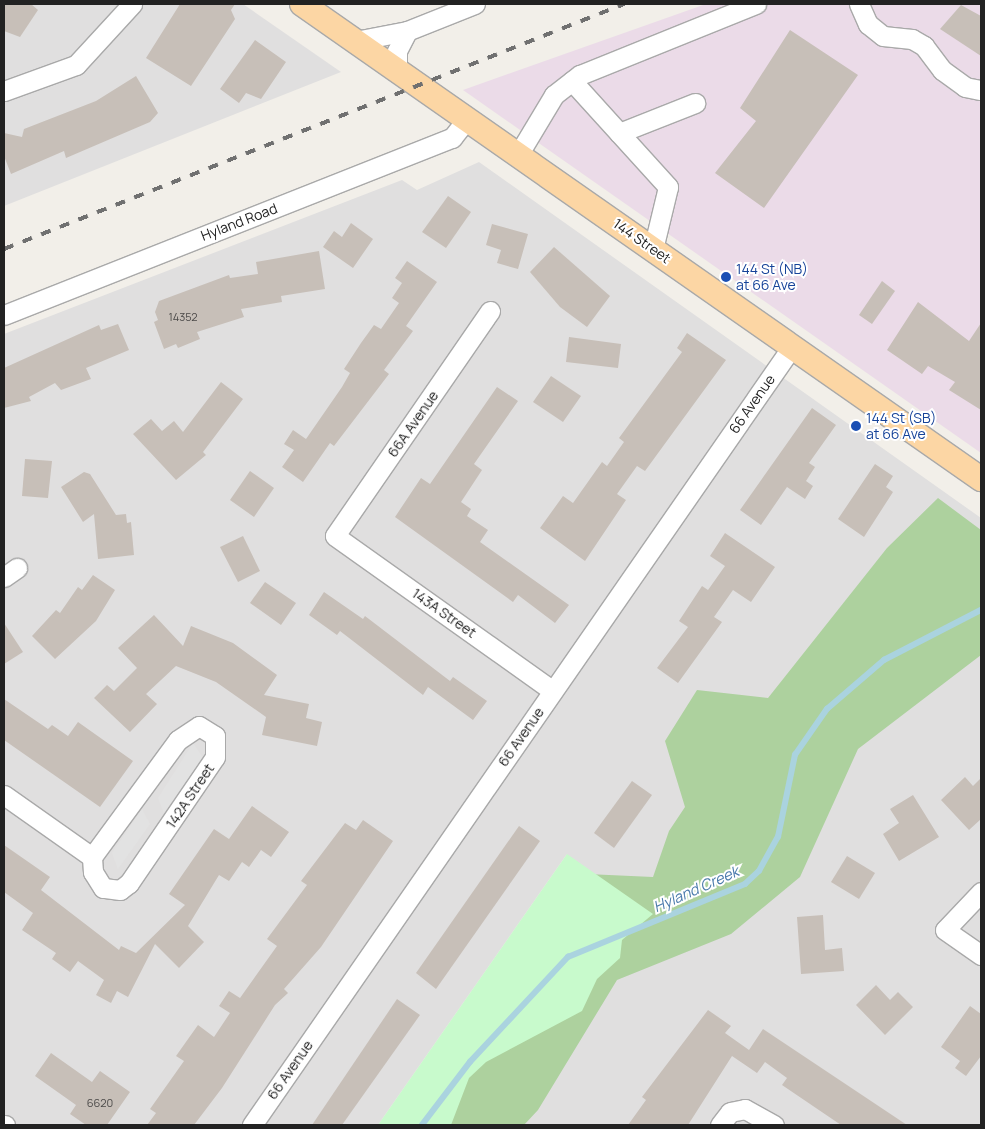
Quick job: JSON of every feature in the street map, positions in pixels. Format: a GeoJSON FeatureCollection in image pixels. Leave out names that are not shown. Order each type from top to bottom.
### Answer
{"type":"FeatureCollection","features":[{"type":"Feature","properties":{"kind":"main road","name":"144 Street"},"geometry":{"type":"LineString","coordinates":[[302,4],[653,249],[791,348],[981,479]]}},
{"type":"Feature","properties":{"kind":"street"},"geometry":{"type":"LineString","coordinates":[[4,92],[76,65],[132,4]]}},
{"type":"Feature","properties":{"kind":"street"},"geometry":{"type":"LineString","coordinates":[[355,41],[407,31],[475,4]]}},
{"type":"Feature","properties":{"kind":"street"},"geometry":{"type":"LineString","coordinates":[[518,155],[554,95],[572,81],[642,46],[756,4]]}},
{"type":"Feature","properties":{"kind":"street"},"geometry":{"type":"LineString","coordinates":[[859,4],[868,24],[883,36],[924,46],[942,70],[965,87],[981,90]]}},
{"type":"Feature","properties":{"kind":"street"},"geometry":{"type":"LineString","coordinates":[[397,70],[397,51],[407,31]]}},
{"type":"Feature","properties":{"kind":"street"},"geometry":{"type":"LineString","coordinates":[[572,81],[668,187],[653,249]]}},
{"type":"Feature","properties":{"kind":"street"},"geometry":{"type":"LineString","coordinates":[[620,133],[695,103]]}},
{"type":"Feature","properties":{"kind":"street","name":"Hyland Road"},"geometry":{"type":"LineString","coordinates":[[4,315],[452,138],[467,119]]}},
{"type":"Feature","properties":{"kind":"street","name":"66A Avenue"},"geometry":{"type":"LineString","coordinates":[[335,536],[490,311]]}},
{"type":"Feature","properties":{"kind":"street","name":"66 Avenue"},"geometry":{"type":"LineString","coordinates":[[252,1125],[791,348]]}},
{"type":"Feature","properties":{"kind":"street","name":"143A Street"},"geometry":{"type":"LineString","coordinates":[[335,536],[553,691]]}},
{"type":"Feature","properties":{"kind":"street","name":"142A Street"},"geometry":{"type":"LineString","coordinates":[[198,726],[212,732],[218,742],[215,757],[129,883],[120,890],[103,888],[92,872],[92,857],[186,731],[198,726]]}},
{"type":"Feature","properties":{"kind":"street"},"geometry":{"type":"LineString","coordinates":[[4,795],[92,857]]}},
{"type":"Feature","properties":{"kind":"street"},"geometry":{"type":"LineString","coordinates":[[981,892],[945,930],[981,955]]}},
{"type":"Feature","properties":{"kind":"street"},"geometry":{"type":"LineString","coordinates":[[720,1125],[736,1110],[756,1113],[774,1125]]}},
{"type":"Feature","properties":{"kind":"shaded area"},"geometry":{"type":"Polygon","coordinates":[[[4,4],[243,4],[341,72],[4,206],[4,4]]]}},
{"type":"Feature","properties":{"kind":"shaded area"},"geometry":{"type":"Polygon","coordinates":[[[706,4],[981,4],[981,453],[463,90],[706,4]]]}},
{"type":"Feature","properties":{"kind":"shaded area"},"geometry":{"type":"Polygon","coordinates":[[[479,162],[981,518],[981,1125],[451,1125],[567,854],[378,1125],[4,1125],[4,334],[402,180],[417,190],[479,162]]]}},
{"type":"Feature","properties":{"kind":"shaded area"},"geometry":{"type":"Polygon","coordinates":[[[193,743],[203,758],[164,813],[158,798],[193,743]]]}},
{"type":"Feature","properties":{"kind":"shaded area"},"geometry":{"type":"Polygon","coordinates":[[[142,809],[150,824],[118,869],[112,853],[142,809]]]}},
{"type":"Feature","properties":{"kind":"green space"},"geometry":{"type":"Polygon","coordinates":[[[938,498],[981,530],[981,655],[858,749],[800,877],[731,934],[617,980],[538,1110],[524,1125],[388,1125],[565,873],[653,877],[669,831],[685,807],[665,741],[697,690],[768,698],[887,548],[938,498]]]}},
{"type":"Feature","properties":{"kind":"green space"},"geometry":{"type":"Polygon","coordinates":[[[567,854],[653,914],[622,940],[620,958],[597,979],[582,1011],[486,1062],[469,1078],[451,1125],[378,1125],[567,854]]]}},
{"type":"Feature","properties":{"kind":"building"},"geometry":{"type":"Polygon","coordinates":[[[4,4],[31,4],[38,10],[20,37],[4,31],[4,4]]]}},
{"type":"Feature","properties":{"kind":"building"},"geometry":{"type":"Polygon","coordinates":[[[180,4],[235,4],[231,10],[235,19],[191,86],[146,58],[180,4]]]}},
{"type":"Feature","properties":{"kind":"building"},"geometry":{"type":"Polygon","coordinates":[[[961,5],[981,16],[981,56],[940,29],[961,5]]]}},
{"type":"Feature","properties":{"kind":"building"},"geometry":{"type":"Polygon","coordinates":[[[790,30],[858,75],[764,208],[715,173],[756,121],[740,108],[790,30]]]}},
{"type":"Feature","properties":{"kind":"building"},"geometry":{"type":"Polygon","coordinates":[[[255,40],[286,62],[261,99],[246,93],[239,103],[220,89],[255,40]]]}},
{"type":"Feature","properties":{"kind":"building"},"geometry":{"type":"Polygon","coordinates":[[[136,76],[158,113],[150,122],[66,158],[64,151],[11,174],[4,156],[4,133],[22,137],[24,129],[96,101],[136,76]]]}},
{"type":"Feature","properties":{"kind":"building"},"geometry":{"type":"Polygon","coordinates":[[[448,196],[471,212],[446,248],[422,232],[448,196]]]}},
{"type":"Feature","properties":{"kind":"building"},"geometry":{"type":"Polygon","coordinates":[[[351,223],[373,239],[353,268],[323,247],[334,231],[342,237],[351,223]]]}},
{"type":"Feature","properties":{"kind":"building"},"geometry":{"type":"Polygon","coordinates":[[[492,224],[528,234],[518,269],[497,263],[501,250],[486,245],[492,224]]]}},
{"type":"Feature","properties":{"kind":"building"},"geometry":{"type":"Polygon","coordinates":[[[554,247],[610,296],[587,327],[560,307],[530,272],[554,247]]]}},
{"type":"Feature","properties":{"kind":"building"},"geometry":{"type":"Polygon","coordinates":[[[319,251],[325,289],[281,296],[282,302],[241,309],[244,317],[197,332],[200,339],[178,348],[176,344],[164,349],[154,322],[158,320],[155,312],[159,301],[229,275],[230,278],[258,274],[256,262],[319,251]]]}},
{"type":"Feature","properties":{"kind":"building"},"geometry":{"type":"Polygon","coordinates":[[[407,261],[437,282],[406,326],[413,331],[384,370],[389,374],[334,446],[330,443],[303,482],[282,467],[294,450],[284,444],[293,430],[306,439],[342,387],[350,373],[344,369],[361,343],[374,325],[381,329],[399,303],[392,298],[402,283],[395,278],[407,261]]]}},
{"type":"Feature","properties":{"kind":"building"},"geometry":{"type":"Polygon","coordinates":[[[882,281],[895,291],[872,324],[859,315],[882,281]]]}},
{"type":"Feature","properties":{"kind":"building"},"geometry":{"type":"Polygon","coordinates":[[[918,302],[969,341],[981,323],[981,410],[949,390],[955,382],[928,366],[922,374],[887,350],[918,302]]]}},
{"type":"Feature","properties":{"kind":"building"},"geometry":{"type":"Polygon","coordinates":[[[118,324],[129,350],[86,368],[91,379],[61,390],[55,383],[29,397],[31,401],[4,408],[4,368],[99,325],[101,330],[118,324]]]}},
{"type":"Feature","properties":{"kind":"building"},"geometry":{"type":"Polygon","coordinates":[[[687,333],[726,360],[645,471],[637,466],[617,494],[626,500],[585,561],[540,528],[563,496],[573,503],[602,462],[607,466],[624,442],[619,438],[682,352],[677,348],[687,333]]]}},
{"type":"Feature","properties":{"kind":"building"},"geometry":{"type":"Polygon","coordinates":[[[569,337],[621,344],[618,368],[566,362],[569,337]]]}},
{"type":"Feature","properties":{"kind":"building"},"geometry":{"type":"Polygon","coordinates":[[[551,376],[581,396],[563,422],[533,402],[551,376]]]}},
{"type":"Feature","properties":{"kind":"building"},"geometry":{"type":"Polygon","coordinates":[[[221,382],[243,399],[203,452],[206,455],[176,480],[133,434],[151,419],[162,431],[174,421],[183,432],[221,382]]]}},
{"type":"Feature","properties":{"kind":"building"},"geometry":{"type":"Polygon","coordinates":[[[497,387],[518,401],[474,464],[482,470],[461,502],[471,509],[467,516],[488,530],[480,542],[569,605],[555,623],[518,595],[513,602],[395,517],[421,478],[430,484],[497,387]]]}},
{"type":"Feature","properties":{"kind":"building"},"geometry":{"type":"Polygon","coordinates":[[[812,408],[836,425],[809,463],[815,467],[806,481],[813,486],[805,499],[787,487],[761,525],[740,510],[812,408]]]}},
{"type":"Feature","properties":{"kind":"building"},"geometry":{"type":"Polygon","coordinates":[[[25,459],[52,461],[48,498],[22,496],[25,459]]]}},
{"type":"Feature","properties":{"kind":"building"},"geometry":{"type":"Polygon","coordinates":[[[875,464],[893,476],[886,487],[893,492],[864,537],[838,519],[875,464]]]}},
{"type":"Feature","properties":{"kind":"building"},"geometry":{"type":"Polygon","coordinates":[[[250,471],[274,488],[254,517],[230,500],[250,471]]]}},
{"type":"Feature","properties":{"kind":"building"},"geometry":{"type":"Polygon","coordinates":[[[84,472],[90,474],[116,515],[126,514],[127,523],[131,522],[134,555],[98,559],[94,514],[83,522],[61,487],[84,472]]]}},
{"type":"Feature","properties":{"kind":"building"},"geometry":{"type":"Polygon","coordinates":[[[725,533],[775,567],[751,602],[733,590],[714,617],[722,622],[678,683],[657,668],[688,627],[679,621],[702,586],[708,590],[725,566],[710,556],[725,533]]]}},
{"type":"Feature","properties":{"kind":"building"},"geometry":{"type":"Polygon","coordinates":[[[243,536],[260,571],[238,582],[220,547],[243,536]]]}},
{"type":"Feature","properties":{"kind":"building"},"geometry":{"type":"Polygon","coordinates":[[[93,575],[115,590],[96,621],[55,659],[32,636],[56,610],[60,613],[78,587],[82,590],[93,575]]]}},
{"type":"Feature","properties":{"kind":"building"},"geometry":{"type":"Polygon","coordinates":[[[265,582],[296,603],[281,625],[250,603],[265,582]]]}},
{"type":"Feature","properties":{"kind":"building"},"geometry":{"type":"Polygon","coordinates":[[[324,592],[363,619],[365,616],[450,681],[453,677],[487,701],[473,720],[428,687],[423,695],[340,631],[337,635],[309,615],[324,592]]]}},
{"type":"Feature","properties":{"kind":"building"},"geometry":{"type":"Polygon","coordinates":[[[154,615],[183,646],[191,626],[233,643],[277,675],[264,695],[309,704],[306,718],[322,722],[317,746],[262,735],[266,717],[216,682],[176,666],[146,694],[157,704],[130,732],[94,698],[107,685],[114,691],[137,668],[118,648],[154,615]]]}},
{"type":"Feature","properties":{"kind":"building"},"geometry":{"type":"Polygon","coordinates":[[[4,623],[23,652],[4,664],[4,623]]]}},
{"type":"Feature","properties":{"kind":"building"},"geometry":{"type":"Polygon","coordinates":[[[4,699],[48,729],[52,725],[68,736],[78,722],[133,761],[100,807],[4,740],[4,699]]]}},
{"type":"Feature","properties":{"kind":"building"},"geometry":{"type":"Polygon","coordinates":[[[965,777],[973,786],[981,778],[981,819],[969,830],[941,800],[965,777]]]}},
{"type":"Feature","properties":{"kind":"building"},"geometry":{"type":"Polygon","coordinates":[[[632,781],[652,795],[614,848],[594,833],[632,781]]]}},
{"type":"Feature","properties":{"kind":"building"},"geometry":{"type":"Polygon","coordinates":[[[913,795],[939,837],[899,861],[883,834],[899,823],[890,809],[913,795]]]}},
{"type":"Feature","properties":{"kind":"building"},"geometry":{"type":"Polygon","coordinates":[[[252,806],[289,832],[271,857],[261,850],[249,867],[242,862],[229,881],[219,875],[188,926],[204,942],[179,968],[155,944],[128,997],[117,991],[111,1003],[96,995],[104,980],[78,961],[70,972],[52,959],[56,953],[22,930],[33,913],[4,892],[4,845],[50,877],[41,890],[119,950],[121,946],[136,953],[185,905],[169,894],[214,829],[229,839],[252,806]]]}},
{"type":"Feature","properties":{"kind":"building"},"geometry":{"type":"Polygon","coordinates":[[[363,820],[393,841],[321,947],[284,989],[288,993],[275,1005],[222,1088],[194,1125],[147,1125],[156,1113],[150,1109],[184,1061],[176,1056],[198,1025],[214,1037],[230,1013],[219,1006],[229,991],[240,998],[277,946],[267,939],[307,885],[301,881],[345,823],[356,830],[363,820]]]}},
{"type":"Feature","properties":{"kind":"building"},"geometry":{"type":"Polygon","coordinates":[[[519,826],[540,841],[436,989],[416,973],[519,826]]]}},
{"type":"Feature","properties":{"kind":"building"},"geometry":{"type":"Polygon","coordinates":[[[847,856],[875,873],[859,899],[831,882],[847,856]]]}},
{"type":"Feature","properties":{"kind":"building"},"geometry":{"type":"Polygon","coordinates":[[[823,915],[825,950],[842,948],[844,971],[801,974],[797,917],[823,915]]]}},
{"type":"Feature","properties":{"kind":"building"},"geometry":{"type":"Polygon","coordinates":[[[876,985],[890,1000],[898,992],[913,1007],[885,1035],[856,1005],[876,985]]]}},
{"type":"Feature","properties":{"kind":"building"},"geometry":{"type":"Polygon","coordinates":[[[397,999],[420,1015],[342,1125],[312,1125],[397,999]]]}},
{"type":"Feature","properties":{"kind":"building"},"geometry":{"type":"Polygon","coordinates":[[[970,1006],[981,1014],[981,1056],[966,1076],[955,1068],[960,1061],[941,1047],[970,1006]]]}},
{"type":"Feature","properties":{"kind":"building"},"geometry":{"type":"Polygon","coordinates":[[[708,1010],[731,1026],[725,1033],[749,1050],[763,1029],[907,1125],[841,1125],[782,1085],[787,1078],[765,1062],[757,1073],[732,1056],[688,1125],[628,1125],[646,1100],[642,1097],[708,1010]]]}},
{"type":"Feature","properties":{"kind":"building"},"geometry":{"type":"Polygon","coordinates":[[[51,1053],[92,1082],[100,1071],[130,1092],[107,1125],[86,1125],[70,1114],[76,1105],[35,1076],[51,1053]]]}},
{"type":"Feature","properties":{"kind":"waterway","name":"Hyland Creek"},"geometry":{"type":"LineString","coordinates":[[422,1125],[470,1062],[568,957],[745,884],[759,871],[778,837],[795,755],[827,709],[884,660],[981,610]]}},
{"type":"Feature","properties":{"kind":"railway"},"geometry":{"type":"LineString","coordinates":[[4,249],[624,4]]}},
{"type":"Feature","properties":{"kind":"place","name":"144 St (NB) at 66 Ave"},"geometry":{"type":"Point","coordinates":[726,277]}},
{"type":"Feature","properties":{"kind":"place","name":"144 St (SB) at 66 Ave"},"geometry":{"type":"Point","coordinates":[856,426]}}]}
